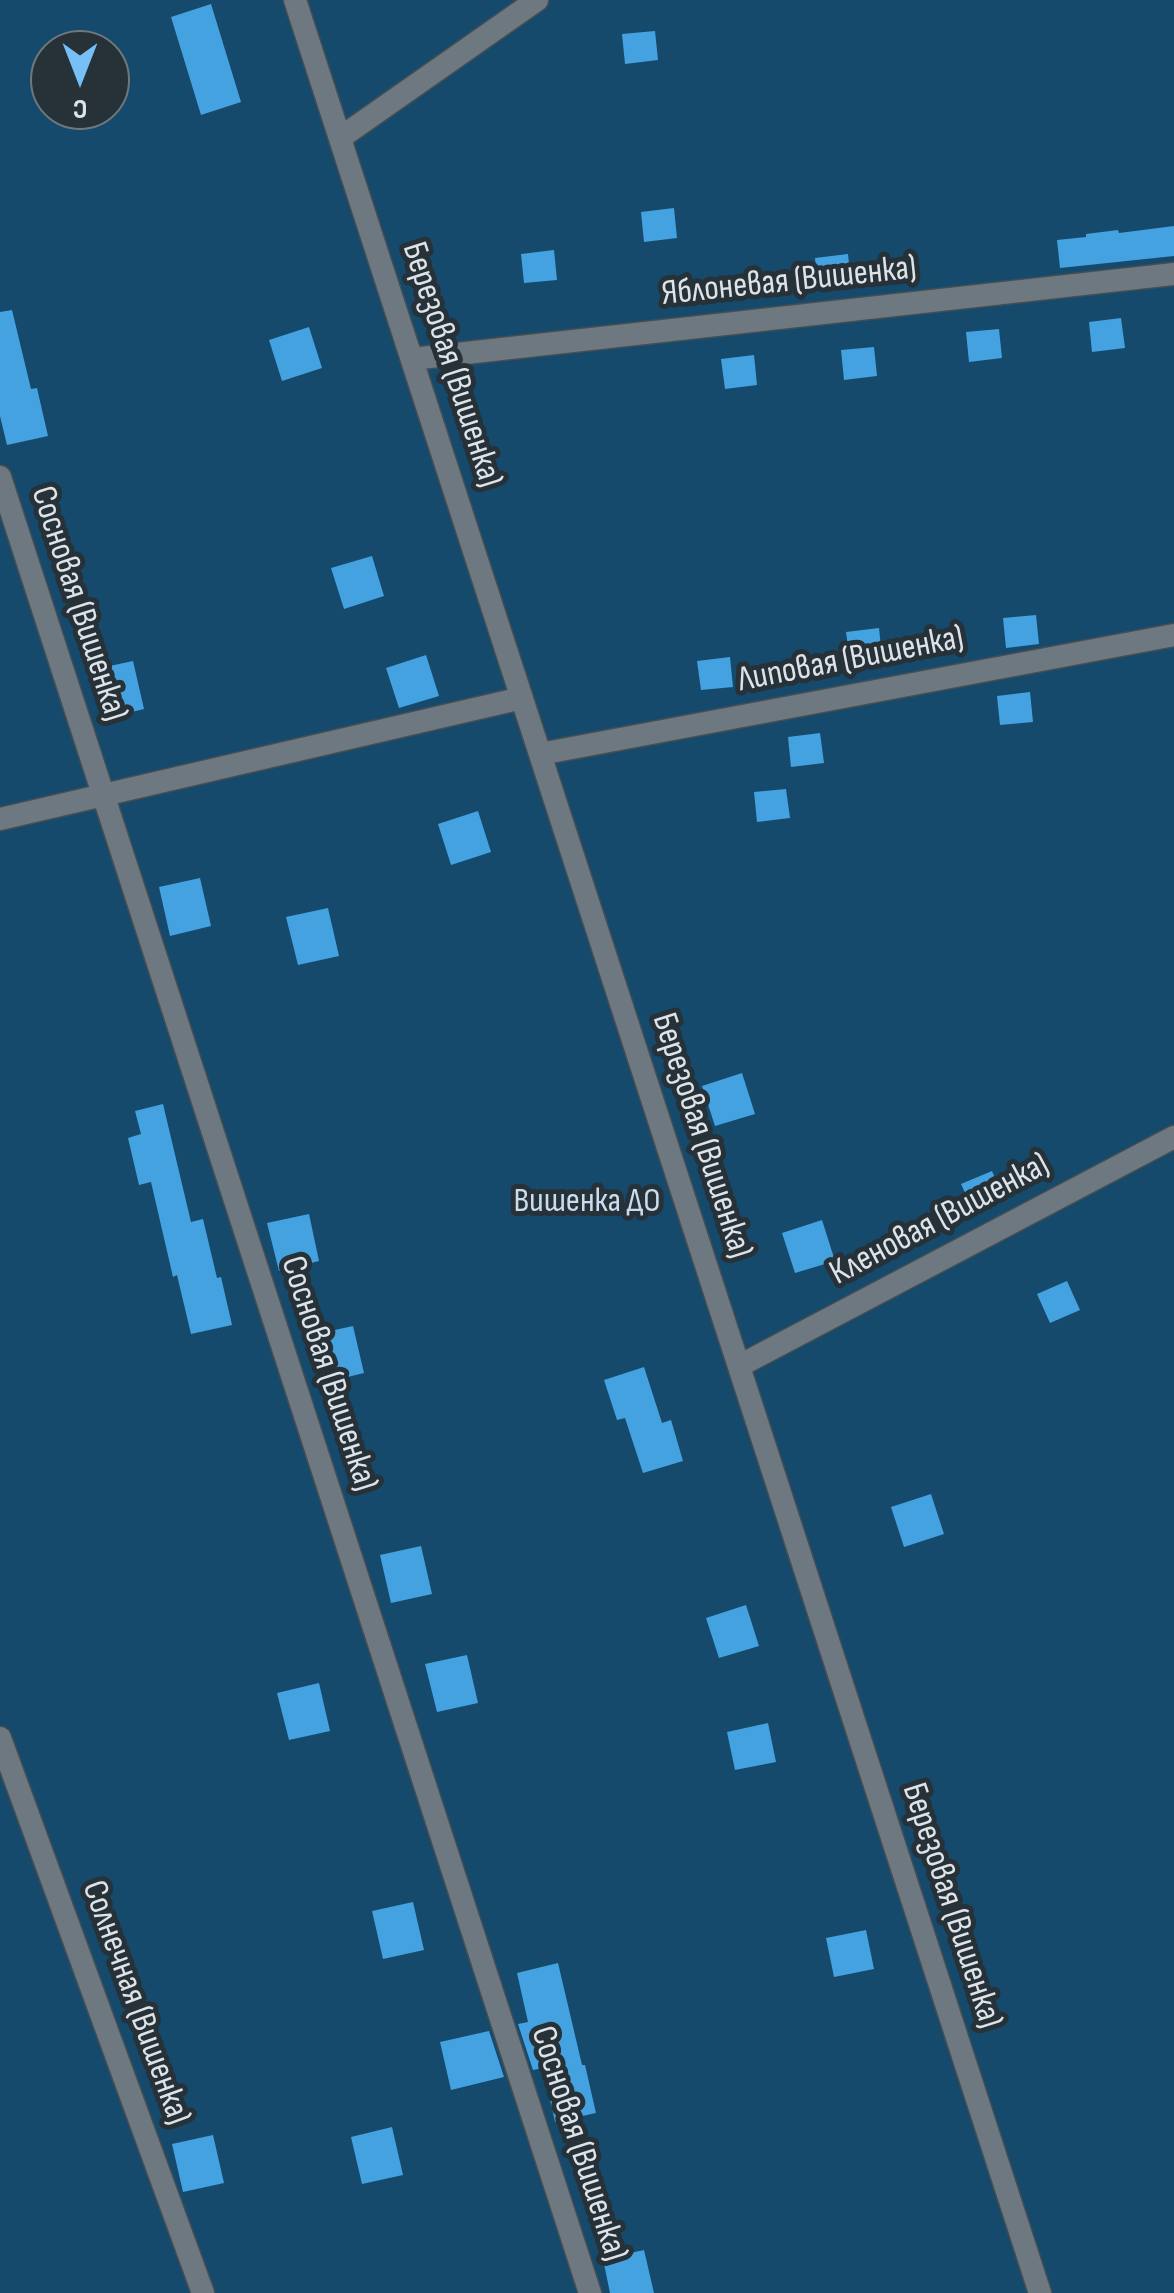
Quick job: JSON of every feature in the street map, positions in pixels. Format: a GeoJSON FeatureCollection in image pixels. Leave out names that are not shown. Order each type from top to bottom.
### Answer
{"type":"FeatureCollection","features":[{"type":"Feature","properties":{"kind":"lane","name":"Березовая (Вишенка)"},"geometry":{"type":"LineString","coordinates":[[295,0],[1040,2293]]}},
{"type":"Feature","properties":{"kind":"lane"},"geometry":{"type":"LineString","coordinates":[[340,138],[537,0]]}},
{"type":"Feature","properties":{"kind":"lane","name":"Яблоневая (Вишенка)"},"geometry":{"type":"LineString","coordinates":[[412,359],[1174,274]]}},
{"type":"Feature","properties":{"kind":"lane","name":"Сосновая (Вишенка)"},"geometry":{"type":"LineString","coordinates":[[0,477],[590,2293]]}},
{"type":"Feature","properties":{"kind":"lane","name":"Липовая (Вишенка)"},"geometry":{"type":"LineString","coordinates":[[540,754],[1174,635]]}},
{"type":"Feature","properties":{"kind":"lane"},"geometry":{"type":"LineString","coordinates":[[0,819],[522,698]]}},
{"type":"Feature","properties":{"kind":"lane","name":"Кленовая (Вишенка)"},"geometry":{"type":"LineString","coordinates":[[739,1366],[1174,1137]]}},
{"type":"Feature","properties":{"kind":"lane","name":"Солнечная (Вишенка)"},"geometry":{"type":"LineString","coordinates":[[0,1738],[203,2293]]}},
{"type":"Feature","properties":{"kind":"green space","name":"Вишенка ДО"},"geometry":{"type":"Polygon","coordinates":[[[0,0],[1174,0],[1174,2293],[0,2293],[0,0]]]}},
{"type":"Feature","properties":{"kind":"building"},"geometry":{"type":"Polygon","coordinates":[[[211,4],[241,102],[201,115],[171,17],[211,4]]]}},
{"type":"Feature","properties":{"kind":"building"},"geometry":{"type":"Polygon","coordinates":[[[655,31],[658,60],[625,64],[622,34],[655,31]]]}},
{"type":"Feature","properties":{"kind":"building"},"geometry":{"type":"Polygon","coordinates":[[[674,208],[677,238],[644,242],[641,212],[674,208]]]}},
{"type":"Feature","properties":{"kind":"building"},"geometry":{"type":"Polygon","coordinates":[[[1174,226],[1174,256],[1060,268],[1057,240],[1174,226]]]}},
{"type":"Feature","properties":{"kind":"building"},"geometry":{"type":"Polygon","coordinates":[[[554,250],[557,280],[524,283],[521,254],[554,250]]]}},
{"type":"Feature","properties":{"kind":"building"},"geometry":{"type":"Polygon","coordinates":[[[848,254],[851,284],[818,288],[815,258],[848,254]]]}},
{"type":"Feature","properties":{"kind":"building"},"geometry":{"type":"Polygon","coordinates":[[[12,310],[31,389],[37,388],[48,436],[7,445],[0,416],[0,312],[12,310]]]}},
{"type":"Feature","properties":{"kind":"building"},"geometry":{"type":"Polygon","coordinates":[[[1121,318],[1125,348],[1092,352],[1089,322],[1121,318]]]}},
{"type":"Feature","properties":{"kind":"building"},"geometry":{"type":"Polygon","coordinates":[[[309,327],[322,368],[282,381],[269,340],[309,327]]]}},
{"type":"Feature","properties":{"kind":"building"},"geometry":{"type":"Polygon","coordinates":[[[999,329],[1002,358],[969,362],[966,332],[999,329]]]}},
{"type":"Feature","properties":{"kind":"building"},"geometry":{"type":"Polygon","coordinates":[[[874,347],[877,376],[844,380],[841,350],[874,347]]]}},
{"type":"Feature","properties":{"kind":"building"},"geometry":{"type":"Polygon","coordinates":[[[754,355],[757,385],[725,389],[721,359],[754,355]]]}},
{"type":"Feature","properties":{"kind":"building"},"geometry":{"type":"Polygon","coordinates":[[[372,556],[384,596],[344,609],[331,568],[372,556]]]}},
{"type":"Feature","properties":{"kind":"building"},"geometry":{"type":"Polygon","coordinates":[[[1036,615],[1039,644],[1006,648],[1003,618],[1036,615]]]}},
{"type":"Feature","properties":{"kind":"building"},"geometry":{"type":"Polygon","coordinates":[[[879,628],[882,657],[850,661],[846,632],[879,628]]]}},
{"type":"Feature","properties":{"kind":"building"},"geometry":{"type":"Polygon","coordinates":[[[426,655],[439,696],[399,708],[386,668],[426,655]]]}},
{"type":"Feature","properties":{"kind":"building"},"geometry":{"type":"Polygon","coordinates":[[[730,657],[733,687],[701,690],[697,661],[730,657]]]}},
{"type":"Feature","properties":{"kind":"building"},"geometry":{"type":"Polygon","coordinates":[[[133,661],[144,709],[103,719],[91,670],[133,661]]]}},
{"type":"Feature","properties":{"kind":"building"},"geometry":{"type":"Polygon","coordinates":[[[1030,692],[1033,722],[1000,725],[997,696],[1030,692]]]}},
{"type":"Feature","properties":{"kind":"building"},"geometry":{"type":"Polygon","coordinates":[[[820,733],[824,763],[791,767],[788,737],[820,733]]]}},
{"type":"Feature","properties":{"kind":"building"},"geometry":{"type":"Polygon","coordinates":[[[786,789],[790,818],[757,822],[754,792],[786,789]]]}},
{"type":"Feature","properties":{"kind":"building"},"geometry":{"type":"Polygon","coordinates":[[[478,811],[491,852],[451,865],[438,824],[478,811]]]}},
{"type":"Feature","properties":{"kind":"building"},"geometry":{"type":"Polygon","coordinates":[[[200,878],[211,926],[170,936],[159,887],[200,878]]]}},
{"type":"Feature","properties":{"kind":"building"},"geometry":{"type":"Polygon","coordinates":[[[328,908],[339,956],[298,965],[286,917],[328,908]]]}},
{"type":"Feature","properties":{"kind":"building"},"geometry":{"type":"Polygon","coordinates":[[[742,1073],[755,1114],[715,1126],[702,1086],[742,1073]]]}},
{"type":"Feature","properties":{"kind":"building"},"geometry":{"type":"Polygon","coordinates":[[[163,1104],[191,1222],[203,1219],[232,1325],[191,1334],[151,1182],[139,1185],[128,1138],[141,1134],[135,1111],[163,1104]]]}},
{"type":"Feature","properties":{"kind":"building"},"geometry":{"type":"Polygon","coordinates":[[[992,1171],[1004,1199],[974,1212],[961,1184],[992,1171]]]}},
{"type":"Feature","properties":{"kind":"building"},"geometry":{"type":"Polygon","coordinates":[[[309,1214],[319,1261],[279,1271],[267,1223],[309,1214]]]}},
{"type":"Feature","properties":{"kind":"building"},"geometry":{"type":"Polygon","coordinates":[[[822,1220],[835,1261],[795,1273],[782,1233],[822,1220]]]}},
{"type":"Feature","properties":{"kind":"building"},"geometry":{"type":"Polygon","coordinates":[[[1067,1281],[1080,1310],[1050,1323],[1037,1294],[1067,1281]]]}},
{"type":"Feature","properties":{"kind":"building"},"geometry":{"type":"Polygon","coordinates":[[[353,1326],[364,1373],[323,1383],[312,1335],[353,1326]]]}},
{"type":"Feature","properties":{"kind":"building"},"geometry":{"type":"Polygon","coordinates":[[[644,1367],[662,1423],[671,1420],[683,1461],[643,1473],[625,1418],[617,1420],[604,1380],[644,1367]]]}},
{"type":"Feature","properties":{"kind":"building"},"geometry":{"type":"Polygon","coordinates":[[[931,1494],[944,1534],[904,1547],[891,1507],[931,1494]]]}},
{"type":"Feature","properties":{"kind":"building"},"geometry":{"type":"Polygon","coordinates":[[[421,1546],[432,1594],[391,1603],[380,1555],[421,1546]]]}},
{"type":"Feature","properties":{"kind":"building"},"geometry":{"type":"Polygon","coordinates":[[[746,1605],[759,1646],[719,1658],[706,1618],[746,1605]]]}},
{"type":"Feature","properties":{"kind":"building"},"geometry":{"type":"Polygon","coordinates":[[[467,1655],[478,1703],[437,1712],[425,1664],[467,1655]]]}},
{"type":"Feature","properties":{"kind":"building"},"geometry":{"type":"Polygon","coordinates":[[[319,1683],[330,1731],[289,1740],[277,1693],[319,1683]]]}},
{"type":"Feature","properties":{"kind":"building"},"geometry":{"type":"Polygon","coordinates":[[[768,1723],[776,1762],[735,1770],[727,1732],[768,1723]]]}},
{"type":"Feature","properties":{"kind":"building"},"geometry":{"type":"Polygon","coordinates":[[[413,1902],[424,1950],[383,1959],[372,1911],[413,1902]]]}},
{"type":"Feature","properties":{"kind":"building"},"geometry":{"type":"Polygon","coordinates":[[[866,1930],[874,1969],[834,1977],[826,1938],[866,1930]]]}},
{"type":"Feature","properties":{"kind":"building"},"geometry":{"type":"Polygon","coordinates":[[[558,1963],[596,2113],[555,2122],[543,2068],[533,2070],[518,2024],[528,2022],[517,1973],[558,1963]]]}},
{"type":"Feature","properties":{"kind":"building"},"geometry":{"type":"Polygon","coordinates":[[[489,2031],[504,2077],[451,2090],[440,2042],[489,2031]]]}},
{"type":"Feature","properties":{"kind":"building"},"geometry":{"type":"Polygon","coordinates":[[[392,2127],[403,2175],[362,2184],[351,2137],[392,2127]]]}},
{"type":"Feature","properties":{"kind":"building"},"geometry":{"type":"Polygon","coordinates":[[[213,2135],[224,2183],[183,2192],[172,2144],[213,2135]]]}},
{"type":"Feature","properties":{"kind":"building"},"geometry":{"type":"Polygon","coordinates":[[[644,2250],[654,2293],[610,2293],[603,2259],[644,2250]]]}}]}
